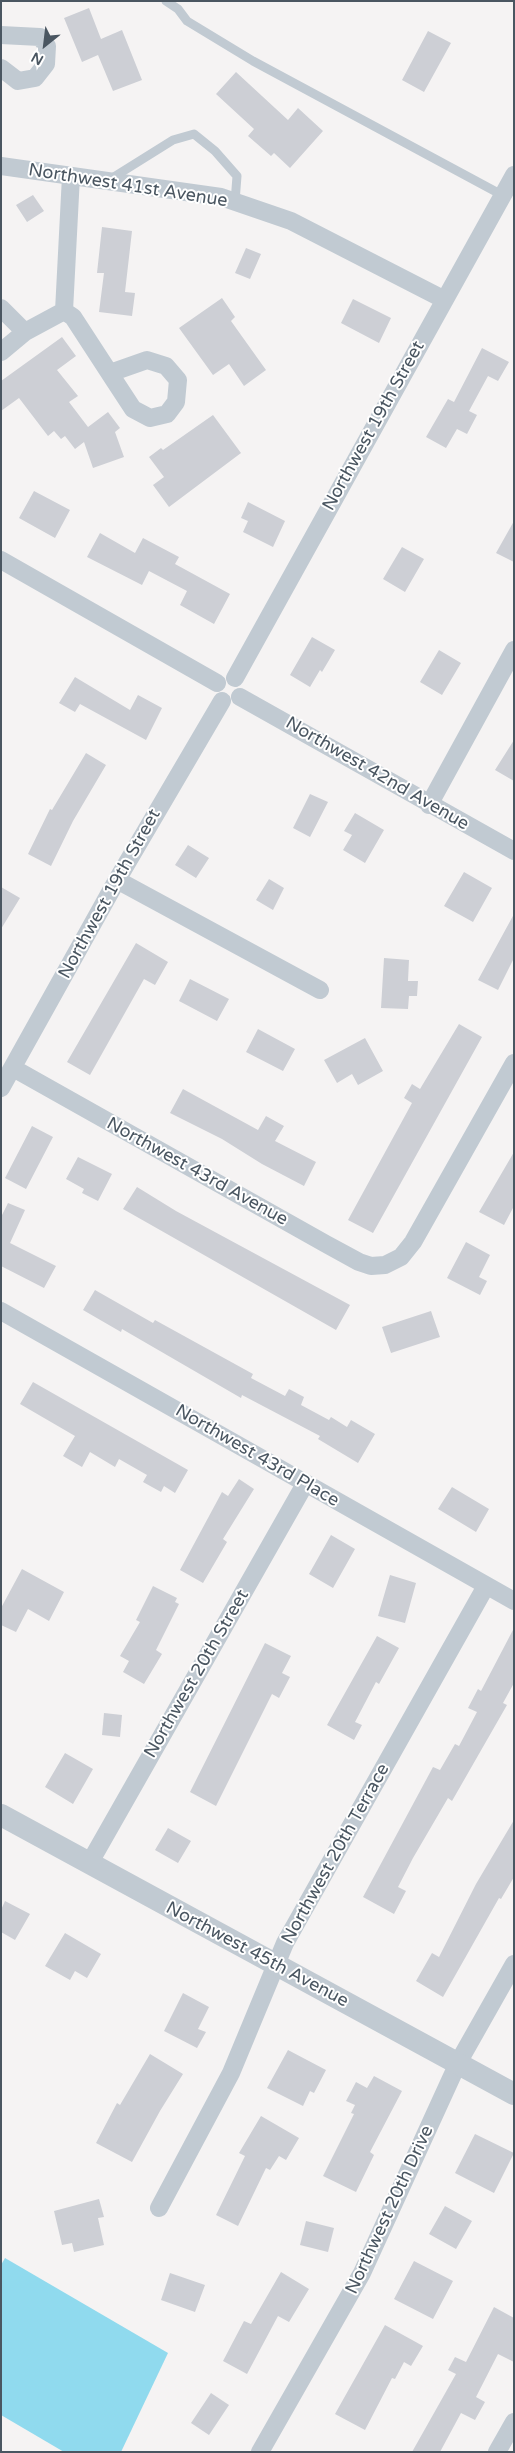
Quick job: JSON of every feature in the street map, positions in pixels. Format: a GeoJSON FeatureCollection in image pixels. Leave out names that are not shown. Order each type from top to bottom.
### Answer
{"type":"FeatureCollection","features":[{"type":"Feature","properties":{"kind":"street"},"geometry":{"type":"LineString","coordinates":[[1,35],[40,37],[47,46],[46,64],[35,78],[18,81],[1,68]]}},
{"type":"Feature","properties":{"kind":"street","name":"Northwest 41st Avenue"},"geometry":{"type":"LineString","coordinates":[[1,166],[221,197],[291,221],[443,298]]}},
{"type":"Feature","properties":{"kind":"street","name":"Northwest 19th Street"},"geometry":{"type":"LineString","coordinates":[[235,678],[443,298],[514,175]]}},
{"type":"Feature","properties":{"kind":"street"},"geometry":{"type":"LineString","coordinates":[[64,311],[71,176]]}},
{"type":"Feature","properties":{"kind":"street"},"geometry":{"type":"LineString","coordinates":[[1,308],[25,332]]}},
{"type":"Feature","properties":{"kind":"street"},"geometry":{"type":"LineString","coordinates":[[1,352],[25,332],[64,311]]}},
{"type":"Feature","properties":{"kind":"street"},"geometry":{"type":"LineString","coordinates":[[64,311],[73,317],[110,373]]}},
{"type":"Feature","properties":{"kind":"street"},"geometry":{"type":"LineString","coordinates":[[1,560],[217,683]]}},
{"type":"Feature","properties":{"kind":"street"},"geometry":{"type":"LineString","coordinates":[[429,805],[514,650]]}},
{"type":"Feature","properties":{"kind":"street"},"geometry":{"type":"LineString","coordinates":[[225,677],[235,678],[241,686],[240,696],[232,703],[222,702],[215,694],[217,683],[225,677]]}},
{"type":"Feature","properties":{"kind":"street","name":"Northwest 42nd Avenue"},"geometry":{"type":"LineString","coordinates":[[240,696],[514,852]]}},
{"type":"Feature","properties":{"kind":"street","name":"Northwest 19th Street"},"geometry":{"type":"LineString","coordinates":[[1,1088],[117,880],[222,702]]}},
{"type":"Feature","properties":{"kind":"street"},"geometry":{"type":"LineString","coordinates":[[117,880],[320,990]]}},
{"type":"Feature","properties":{"kind":"street","name":"Northwest 43rd Avenue"},"geometry":{"type":"LineString","coordinates":[[13,1068],[351,1258],[371,1266],[385,1265],[401,1257],[413,1242],[514,1063]]}},
{"type":"Feature","properties":{"kind":"street","name":"Northwest 43rd Place"},"geometry":{"type":"LineString","coordinates":[[1,1311],[514,1601]]}},
{"type":"Feature","properties":{"kind":"street","name":"Northwest 20th Street"},"geometry":{"type":"LineString","coordinates":[[89,1864],[305,1484]]}},
{"type":"Feature","properties":{"kind":"street","name":"Northwest 20th Terrace"},"geometry":{"type":"LineString","coordinates":[[159,2208],[231,2073],[285,1943],[486,1586]]}},
{"type":"Feature","properties":{"kind":"street","name":"Northwest 45th Avenue"},"geometry":{"type":"LineString","coordinates":[[1,1815],[514,2094]]}},
{"type":"Feature","properties":{"kind":"street","name":"Northwest 20th Drive"},"geometry":{"type":"LineString","coordinates":[[260,2452],[362,2274],[458,2063],[514,1964]]}},
{"type":"Feature","properties":{"kind":"street"},"geometry":{"type":"LineString","coordinates":[[497,2452],[514,2422]]}},
{"type":"Feature","properties":{"kind":"lane"},"geometry":{"type":"LineString","coordinates":[[166,1],[178,8],[187,21],[253,61],[502,195]]}},
{"type":"Feature","properties":{"kind":"lane"},"geometry":{"type":"LineString","coordinates":[[106,181],[173,140],[194,134],[215,151],[237,176],[235,202]]}},
{"type":"Feature","properties":{"kind":"water"},"geometry":{"type":"Polygon","coordinates":[[[5,2258],[168,2353],[121,2452],[64,2452],[1,2415],[1,2265],[5,2258]]]}},
{"type":"Feature","properties":{"kind":"building"},"geometry":{"type":"Polygon","coordinates":[[[89,8],[101,39],[122,30],[142,80],[113,91],[98,55],[82,62],[64,18],[89,8]]]}},
{"type":"Feature","properties":{"kind":"building"},"geometry":{"type":"Polygon","coordinates":[[[428,31],[451,43],[424,92],[402,80],[428,31]]]}},
{"type":"Feature","properties":{"kind":"building"},"geometry":{"type":"Polygon","coordinates":[[[236,72],[288,120],[298,108],[323,131],[290,168],[274,153],[271,156],[248,136],[254,129],[216,94],[236,72]]]}},
{"type":"Feature","properties":{"kind":"building"},"geometry":{"type":"Polygon","coordinates":[[[33,195],[44,211],[27,222],[16,205],[33,195]]]}},
{"type":"Feature","properties":{"kind":"building"},"geometry":{"type":"Polygon","coordinates":[[[102,227],[132,231],[125,292],[135,293],[132,316],[99,312],[104,273],[97,273],[102,227]]]}},
{"type":"Feature","properties":{"kind":"building"},"geometry":{"type":"Polygon","coordinates":[[[246,248],[261,254],[250,279],[235,273],[246,248]]]}},
{"type":"Feature","properties":{"kind":"building"},"geometry":{"type":"Polygon","coordinates":[[[222,298],[235,317],[231,321],[266,370],[244,386],[229,364],[213,375],[179,328],[222,298]]]}},
{"type":"Feature","properties":{"kind":"building"},"geometry":{"type":"Polygon","coordinates":[[[353,299],[391,318],[379,343],[341,323],[353,299]]]}},
{"type":"Feature","properties":{"kind":"building"},"geometry":{"type":"Polygon","coordinates":[[[62,337],[76,356],[57,370],[78,396],[69,402],[88,427],[108,412],[120,428],[115,432],[124,457],[93,468],[84,442],[75,449],[65,436],[61,439],[54,431],[48,436],[19,398],[1,411],[1,381],[62,337]]]}},
{"type":"Feature","properties":{"kind":"building"},"geometry":{"type":"Polygon","coordinates":[[[482,348],[509,362],[498,381],[488,376],[469,411],[477,415],[467,434],[457,429],[446,448],[426,437],[448,399],[454,402],[482,348]]]}},
{"type":"Feature","properties":{"kind":"building"},"geometry":{"type":"Polygon","coordinates":[[[213,415],[241,453],[169,507],[153,485],[164,477],[149,457],[161,448],[163,450],[213,415]]]}},
{"type":"Feature","properties":{"kind":"building"},"geometry":{"type":"Polygon","coordinates":[[[34,491],[70,510],[55,538],[19,518],[34,491]]]}},
{"type":"Feature","properties":{"kind":"building"},"geometry":{"type":"Polygon","coordinates":[[[248,502],[285,521],[273,547],[243,532],[248,521],[241,518],[248,502]]]}},
{"type":"Feature","properties":{"kind":"building"},"geometry":{"type":"Polygon","coordinates":[[[514,521],[514,562],[496,553],[514,521]]]}},
{"type":"Feature","properties":{"kind":"building"},"geometry":{"type":"Polygon","coordinates":[[[100,533],[135,553],[143,538],[179,557],[175,564],[230,594],[214,624],[180,605],[187,591],[149,571],[142,585],[87,557],[100,533]]]}},
{"type":"Feature","properties":{"kind":"building"},"geometry":{"type":"Polygon","coordinates":[[[402,547],[424,559],[405,592],[383,579],[402,547]]]}},
{"type":"Feature","properties":{"kind":"building"},"geometry":{"type":"Polygon","coordinates":[[[312,637],[335,650],[322,672],[320,670],[310,687],[290,675],[312,637]]]}},
{"type":"Feature","properties":{"kind":"building"},"geometry":{"type":"Polygon","coordinates":[[[439,650],[461,663],[442,695],[420,682],[439,650]]]}},
{"type":"Feature","properties":{"kind":"building"},"geometry":{"type":"Polygon","coordinates":[[[75,677],[130,710],[138,695],[162,708],[146,740],[80,704],[75,712],[59,703],[75,677]]]}},
{"type":"Feature","properties":{"kind":"building"},"geometry":{"type":"Polygon","coordinates":[[[514,740],[514,781],[495,770],[514,740]]]}},
{"type":"Feature","properties":{"kind":"building"},"geometry":{"type":"Polygon","coordinates":[[[86,753],[106,765],[73,821],[51,866],[28,854],[50,809],[52,810],[86,753]]]}},
{"type":"Feature","properties":{"kind":"building"},"geometry":{"type":"Polygon","coordinates":[[[310,794],[328,802],[310,837],[293,828],[310,794]]]}},
{"type":"Feature","properties":{"kind":"building"},"geometry":{"type":"Polygon","coordinates":[[[355,813],[384,830],[365,863],[343,850],[352,835],[344,831],[355,813]]]}},
{"type":"Feature","properties":{"kind":"building"},"geometry":{"type":"Polygon","coordinates":[[[188,845],[209,858],[196,878],[175,865],[188,845]]]}},
{"type":"Feature","properties":{"kind":"building"},"geometry":{"type":"Polygon","coordinates":[[[464,872],[492,888],[473,922],[444,906],[464,872]]]}},
{"type":"Feature","properties":{"kind":"building"},"geometry":{"type":"Polygon","coordinates":[[[269,879],[284,888],[273,910],[256,900],[269,879]]]}},
{"type":"Feature","properties":{"kind":"building"},"geometry":{"type":"Polygon","coordinates":[[[1,887],[20,898],[1,929],[1,887]]]}},
{"type":"Feature","properties":{"kind":"building"},"geometry":{"type":"Polygon","coordinates":[[[514,914],[514,958],[498,990],[478,980],[514,914]]]}},
{"type":"Feature","properties":{"kind":"building"},"geometry":{"type":"Polygon","coordinates":[[[136,943],[168,962],[155,985],[144,979],[90,1075],[67,1062],[136,943]]]}},
{"type":"Feature","properties":{"kind":"building"},"geometry":{"type":"Polygon","coordinates":[[[384,958],[409,960],[408,981],[418,981],[417,996],[409,996],[408,1009],[381,1008],[384,958]]]}},
{"type":"Feature","properties":{"kind":"building"},"geometry":{"type":"Polygon","coordinates":[[[190,979],[229,999],[217,1021],[179,1001],[190,979]]]}},
{"type":"Feature","properties":{"kind":"building"},"geometry":{"type":"Polygon","coordinates":[[[459,1024],[482,1037],[373,1233],[348,1220],[412,1103],[404,1098],[412,1084],[420,1089],[459,1024]]]}},
{"type":"Feature","properties":{"kind":"building"},"geometry":{"type":"Polygon","coordinates":[[[258,1029],[295,1049],[283,1071],[246,1052],[258,1029]]]}},
{"type":"Feature","properties":{"kind":"building"},"geometry":{"type":"Polygon","coordinates":[[[365,1038],[383,1071],[358,1085],[352,1074],[337,1083],[324,1060],[365,1038]]]}},
{"type":"Feature","properties":{"kind":"building"},"geometry":{"type":"Polygon","coordinates":[[[183,1089],[258,1130],[266,1116],[284,1126],[275,1141],[316,1162],[304,1186],[262,1164],[222,1139],[170,1113],[183,1089]]]}},
{"type":"Feature","properties":{"kind":"building"},"geometry":{"type":"Polygon","coordinates":[[[32,1126],[53,1137],[26,1189],[5,1178],[32,1126]]]}},
{"type":"Feature","properties":{"kind":"building"},"geometry":{"type":"Polygon","coordinates":[[[514,1152],[514,1206],[504,1225],[479,1212],[514,1152]]]}},
{"type":"Feature","properties":{"kind":"building"},"geometry":{"type":"Polygon","coordinates":[[[78,1157],[112,1174],[98,1201],[82,1193],[84,1189],[66,1179],[78,1157]]]}},
{"type":"Feature","properties":{"kind":"building"},"geometry":{"type":"Polygon","coordinates":[[[137,1187],[176,1211],[350,1305],[336,1330],[123,1209],[137,1187]]]}},
{"type":"Feature","properties":{"kind":"building"},"geometry":{"type":"Polygon","coordinates":[[[8,1203],[25,1210],[10,1243],[56,1266],[44,1288],[1,1266],[1,1217],[8,1203]]]}},
{"type":"Feature","properties":{"kind":"building"},"geometry":{"type":"Polygon","coordinates":[[[466,1242],[490,1255],[479,1277],[487,1281],[480,1295],[447,1278],[466,1242]]]}},
{"type":"Feature","properties":{"kind":"building"},"geometry":{"type":"Polygon","coordinates":[[[95,1290],[153,1323],[155,1320],[253,1374],[251,1378],[285,1396],[289,1389],[304,1397],[301,1405],[329,1420],[331,1417],[347,1427],[351,1420],[375,1434],[358,1463],[318,1439],[320,1436],[242,1395],[241,1398],[122,1329],[121,1332],[83,1310],[95,1290]]]}},
{"type":"Feature","properties":{"kind":"building"},"geometry":{"type":"Polygon","coordinates":[[[431,1311],[440,1337],[391,1353],[382,1327],[431,1311]]]}},
{"type":"Feature","properties":{"kind":"building"},"geometry":{"type":"Polygon","coordinates":[[[33,1382],[188,1470],[175,1493],[164,1486],[161,1492],[143,1482],[147,1475],[119,1459],[115,1467],[90,1452],[82,1467],[63,1456],[75,1436],[20,1404],[33,1382]]]}},
{"type":"Feature","properties":{"kind":"building"},"geometry":{"type":"Polygon","coordinates":[[[239,1479],[254,1489],[223,1539],[227,1542],[203,1583],[180,1570],[222,1492],[228,1496],[239,1479]]]}},
{"type":"Feature","properties":{"kind":"building"},"geometry":{"type":"Polygon","coordinates":[[[452,1487],[489,1509],[476,1532],[438,1509],[452,1487]]]}},
{"type":"Feature","properties":{"kind":"building"},"geometry":{"type":"Polygon","coordinates":[[[331,1535],[355,1549],[333,1588],[309,1574],[331,1535]]]}},
{"type":"Feature","properties":{"kind":"building"},"geometry":{"type":"Polygon","coordinates":[[[22,1569],[64,1592],[49,1621],[28,1609],[16,1632],[1,1625],[1,1608],[22,1569]]]}},
{"type":"Feature","properties":{"kind":"building"},"geometry":{"type":"Polygon","coordinates":[[[390,1575],[416,1583],[405,1623],[378,1616],[390,1575]]]}},
{"type":"Feature","properties":{"kind":"building"},"geometry":{"type":"Polygon","coordinates":[[[153,1586],[177,1598],[175,1602],[179,1604],[156,1650],[162,1654],[144,1684],[123,1672],[129,1661],[120,1656],[140,1622],[136,1620],[153,1586]]]}},
{"type":"Feature","properties":{"kind":"building"},"geometry":{"type":"Polygon","coordinates":[[[514,1628],[514,1683],[503,1703],[507,1705],[452,1801],[448,1798],[413,1858],[398,1887],[406,1891],[394,1914],[363,1897],[433,1767],[440,1770],[455,1744],[459,1746],[477,1712],[468,1708],[478,1689],[481,1691],[514,1628]]]}},
{"type":"Feature","properties":{"kind":"building"},"geometry":{"type":"Polygon","coordinates":[[[377,1636],[399,1648],[379,1684],[376,1682],[355,1722],[362,1725],[354,1740],[327,1725],[377,1636]]]}},
{"type":"Feature","properties":{"kind":"building"},"geometry":{"type":"Polygon","coordinates":[[[265,1643],[291,1656],[282,1673],[290,1677],[279,1698],[272,1694],[216,1806],[190,1792],[265,1643]]]}},
{"type":"Feature","properties":{"kind":"building"},"geometry":{"type":"Polygon","coordinates":[[[104,1713],[122,1715],[120,1737],[102,1735],[104,1713]]]}},
{"type":"Feature","properties":{"kind":"building"},"geometry":{"type":"Polygon","coordinates":[[[65,1753],[93,1769],[73,1804],[45,1787],[65,1753]]]}},
{"type":"Feature","properties":{"kind":"building"},"geometry":{"type":"Polygon","coordinates":[[[514,1820],[514,1877],[501,1899],[499,1898],[443,1997],[416,1981],[432,1953],[439,1957],[476,1884],[514,1820]]]}},
{"type":"Feature","properties":{"kind":"building"},"geometry":{"type":"Polygon","coordinates":[[[168,1828],[191,1841],[178,1863],[155,1850],[168,1828]]]}},
{"type":"Feature","properties":{"kind":"building"},"geometry":{"type":"Polygon","coordinates":[[[5,1901],[30,1914],[15,1940],[1,1932],[1,1910],[5,1901]]]}},
{"type":"Feature","properties":{"kind":"building"},"geometry":{"type":"Polygon","coordinates":[[[65,1933],[101,1954],[87,1978],[75,1971],[70,1980],[45,1966],[65,1933]]]}},
{"type":"Feature","properties":{"kind":"building"},"geometry":{"type":"Polygon","coordinates":[[[183,1993],[209,2007],[198,2029],[206,2032],[197,2048],[164,2031],[183,1993]]]}},
{"type":"Feature","properties":{"kind":"building"},"geometry":{"type":"Polygon","coordinates":[[[288,2050],[326,2070],[314,2093],[310,2091],[303,2106],[267,2088],[288,2050]]]}},
{"type":"Feature","properties":{"kind":"building"},"geometry":{"type":"Polygon","coordinates":[[[150,2054],[183,2074],[132,2162],[96,2143],[117,2103],[120,2105],[150,2054]]]}},
{"type":"Feature","properties":{"kind":"building"},"geometry":{"type":"Polygon","coordinates":[[[374,2076],[402,2091],[370,2152],[374,2155],[356,2192],[323,2176],[354,2114],[351,2113],[355,2105],[346,2101],[356,2082],[367,2088],[374,2076]]]}},
{"type":"Feature","properties":{"kind":"building"},"geometry":{"type":"Polygon","coordinates":[[[261,2116],[299,2138],[286,2160],[279,2156],[270,2170],[266,2168],[238,2226],[216,2215],[245,2156],[239,2153],[261,2116]]]}},
{"type":"Feature","properties":{"kind":"building"},"geometry":{"type":"Polygon","coordinates":[[[475,2134],[514,2153],[494,2193],[455,2173],[475,2134]]]}},
{"type":"Feature","properties":{"kind":"building"},"geometry":{"type":"Polygon","coordinates":[[[99,2199],[104,2217],[98,2218],[104,2245],[74,2252],[72,2243],[62,2245],[54,2211],[99,2199]]]}},
{"type":"Feature","properties":{"kind":"building"},"geometry":{"type":"Polygon","coordinates":[[[445,2206],[472,2221],[456,2249],[429,2234],[445,2206]]]}},
{"type":"Feature","properties":{"kind":"building"},"geometry":{"type":"Polygon","coordinates":[[[306,2221],[334,2228],[328,2252],[300,2245],[306,2221]]]}},
{"type":"Feature","properties":{"kind":"building"},"geometry":{"type":"Polygon","coordinates":[[[414,2261],[453,2281],[433,2319],[394,2299],[414,2261]]]}},
{"type":"Feature","properties":{"kind":"building"},"geometry":{"type":"Polygon","coordinates":[[[281,2272],[309,2289],[289,2322],[278,2316],[247,2374],[223,2361],[244,2321],[251,2324],[281,2272]]]}},
{"type":"Feature","properties":{"kind":"building"},"geometry":{"type":"Polygon","coordinates":[[[170,2273],[205,2285],[195,2312],[161,2300],[170,2273]]]}},
{"type":"Feature","properties":{"kind":"building"},"geometry":{"type":"Polygon","coordinates":[[[494,2307],[514,2318],[514,2362],[498,2354],[476,2397],[485,2402],[475,2420],[461,2413],[440,2452],[412,2452],[456,2374],[448,2370],[455,2357],[466,2362],[494,2307]]]}},
{"type":"Feature","properties":{"kind":"building"},"geometry":{"type":"Polygon","coordinates":[[[385,2325],[423,2346],[411,2366],[404,2362],[395,2379],[392,2378],[365,2430],[335,2414],[385,2325]]]}},
{"type":"Feature","properties":{"kind":"building"},"geometry":{"type":"Polygon","coordinates":[[[211,2393],[229,2405],[209,2435],[191,2423],[211,2393]]]}}]}
